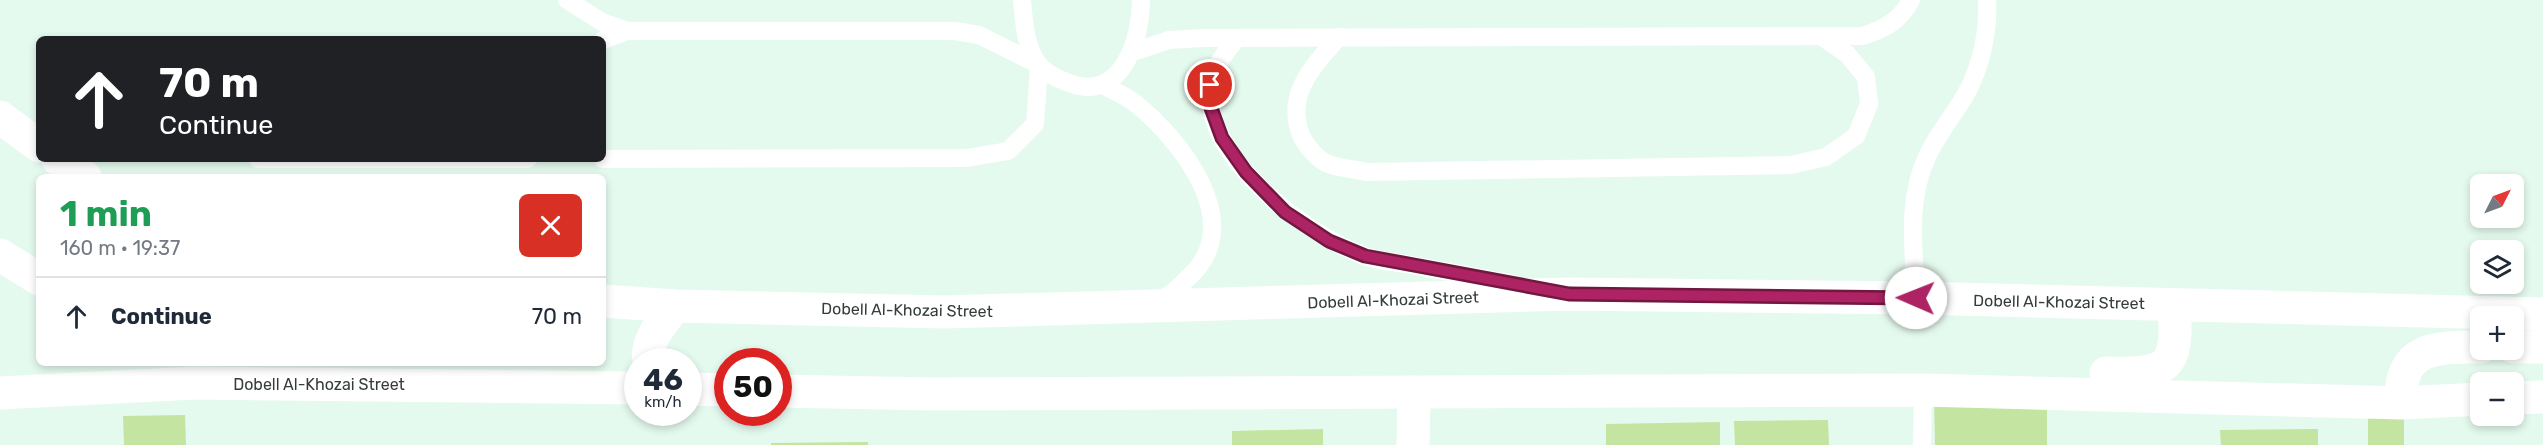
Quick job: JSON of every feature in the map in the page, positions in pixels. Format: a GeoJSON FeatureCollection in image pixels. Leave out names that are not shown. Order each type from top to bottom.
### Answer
{"type":"FeatureCollection","features":[{"type":"Feature","properties":{"kind":"main road"},"geometry":{"type":"LineString","coordinates":[[0,117],[36,144]]}},
{"type":"Feature","properties":{"kind":"main road"},"geometry":{"type":"LineString","coordinates":[[62,162],[80,174]]}},
{"type":"Feature","properties":{"kind":"main road"},"geometry":{"type":"LineString","coordinates":[[0,255],[36,277]]}},
{"type":"Feature","properties":{"kind":"main road","name":"Dobell Al-Khozai Street"},"geometry":{"type":"LineString","coordinates":[[606,301],[675,306],[944,312],[1569,294],[1916,298],[2543,314]]}},
{"type":"Feature","properties":{"kind":"main road"},"geometry":{"type":"LineString","coordinates":[[1969,391],[2008,377],[2029,374],[2149,373],[2166,363],[2175,346],[2174,305]]}},
{"type":"Feature","properties":{"kind":"main road"},"geometry":{"type":"LineString","coordinates":[[648,348],[657,330],[675,306]]}},
{"type":"Feature","properties":{"kind":"main road"},"geometry":{"type":"LineString","coordinates":[[2401,403],[2400,385],[2404,373],[2421,354],[2432,348],[2470,347]]}},
{"type":"Feature","properties":{"kind":"main road"},"geometry":{"type":"LineString","coordinates":[[2524,347],[2543,347]]}},
{"type":"Feature","properties":{"kind":"main road"},"geometry":{"type":"LineString","coordinates":[[563,386],[590,372],[593,366]]}},
{"type":"Feature","properties":{"kind":"main road","name":"Dobell Al-Khozai Street"},"geometry":{"type":"LineString","coordinates":[[0,393],[194,383],[624,388]]}},
{"type":"Feature","properties":{"kind":"main road"},"geometry":{"type":"LineString","coordinates":[[792,391],[933,394],[1923,390],[2401,403],[2470,400]]}},
{"type":"Feature","properties":{"kind":"main road"},"geometry":{"type":"LineString","coordinates":[[1413,445],[1414,392]]}},
{"type":"Feature","properties":{"kind":"main road"},"geometry":{"type":"LineString","coordinates":[[2524,397],[2543,396]]}},
{"type":"Feature","properties":{"kind":"lane"},"geometry":{"type":"LineString","coordinates":[[567,0],[602,22],[627,31],[955,31],[979,35],[1039,65],[1056,79],[1078,86],[1103,85],[1134,102],[1172,137],[1192,166],[1211,209],[1212,235],[1201,267],[1164,299],[1142,308]]}},
{"type":"Feature","properties":{"kind":"lane"},"geometry":{"type":"LineString","coordinates":[[606,159],[967,158],[1008,151],[1035,124],[1039,65],[1028,42],[1022,0]]}},
{"type":"Feature","properties":{"kind":"lane"},"geometry":{"type":"LineString","coordinates":[[1103,85],[1120,72],[1133,52],[1141,0]]}},
{"type":"Feature","properties":{"kind":"lane"},"geometry":{"type":"LineString","coordinates":[[1133,52],[1169,40],[1238,38],[1824,38],[1863,36],[1885,28],[1904,13],[1911,0]]}},
{"type":"Feature","properties":{"kind":"lane"},"geometry":{"type":"LineString","coordinates":[[1916,298],[1913,223],[1916,189],[1927,156],[1967,92],[1982,52],[1987,0]]}},
{"type":"Feature","properties":{"kind":"lane"},"geometry":{"type":"LineString","coordinates":[[606,39],[627,31]]}},
{"type":"Feature","properties":{"kind":"lane"},"geometry":{"type":"LineString","coordinates":[[1339,37],[1312,67],[1299,91],[1295,119],[1304,142],[1325,163],[1367,172],[1791,165],[1826,157],[1856,136],[1869,104],[1866,77],[1847,54],[1824,38]]}},
{"type":"Feature","properties":{"kind":"lane"},"geometry":{"type":"LineString","coordinates":[[1238,38],[1217,62],[1210,85],[1211,108],[1222,138],[1246,172],[1285,212],[1329,241],[1365,256],[1569,294]]}},
{"type":"Feature","properties":{"kind":"lane"},"geometry":{"type":"LineString","coordinates":[[1922,445],[1923,390]]}},
{"type":"Feature","properties":{"kind":"building"},"geometry":{"type":"Polygon","coordinates":[[[2047,396],[2047,445],[1935,445],[1934,398],[2047,396]]]}},
{"type":"Feature","properties":{"kind":"building"},"geometry":{"type":"Polygon","coordinates":[[[2368,411],[2404,411],[2404,445],[2368,445],[2368,411]]]}},
{"type":"Feature","properties":{"kind":"building"},"geometry":{"type":"Polygon","coordinates":[[[185,415],[186,445],[124,445],[123,416],[185,415]]]}},
{"type":"Feature","properties":{"kind":"building"},"geometry":{"type":"Polygon","coordinates":[[[1828,420],[1829,445],[1735,445],[1734,421],[1828,420]]]}},
{"type":"Feature","properties":{"kind":"building"},"geometry":{"type":"Polygon","coordinates":[[[1720,422],[1720,445],[1606,445],[1606,424],[1720,422]]]}},
{"type":"Feature","properties":{"kind":"building"},"geometry":{"type":"Polygon","coordinates":[[[1323,429],[1323,445],[1232,445],[1232,431],[1323,429]]]}},
{"type":"Feature","properties":{"kind":"building"},"geometry":{"type":"Polygon","coordinates":[[[2318,429],[2318,445],[2221,445],[2220,430],[2318,429]]]}},
{"type":"Feature","properties":{"kind":"building"},"geometry":{"type":"Polygon","coordinates":[[[868,442],[868,445],[771,445],[771,443],[868,442]]]}},
{"type":"Feature","properties":{"kind":"route"},"geometry":{"type":"LineString","coordinates":[[1210,85],[1211,108],[1222,138],[1246,172],[1285,212],[1329,241],[1365,256],[1569,294],[1916,298]]}}]}
